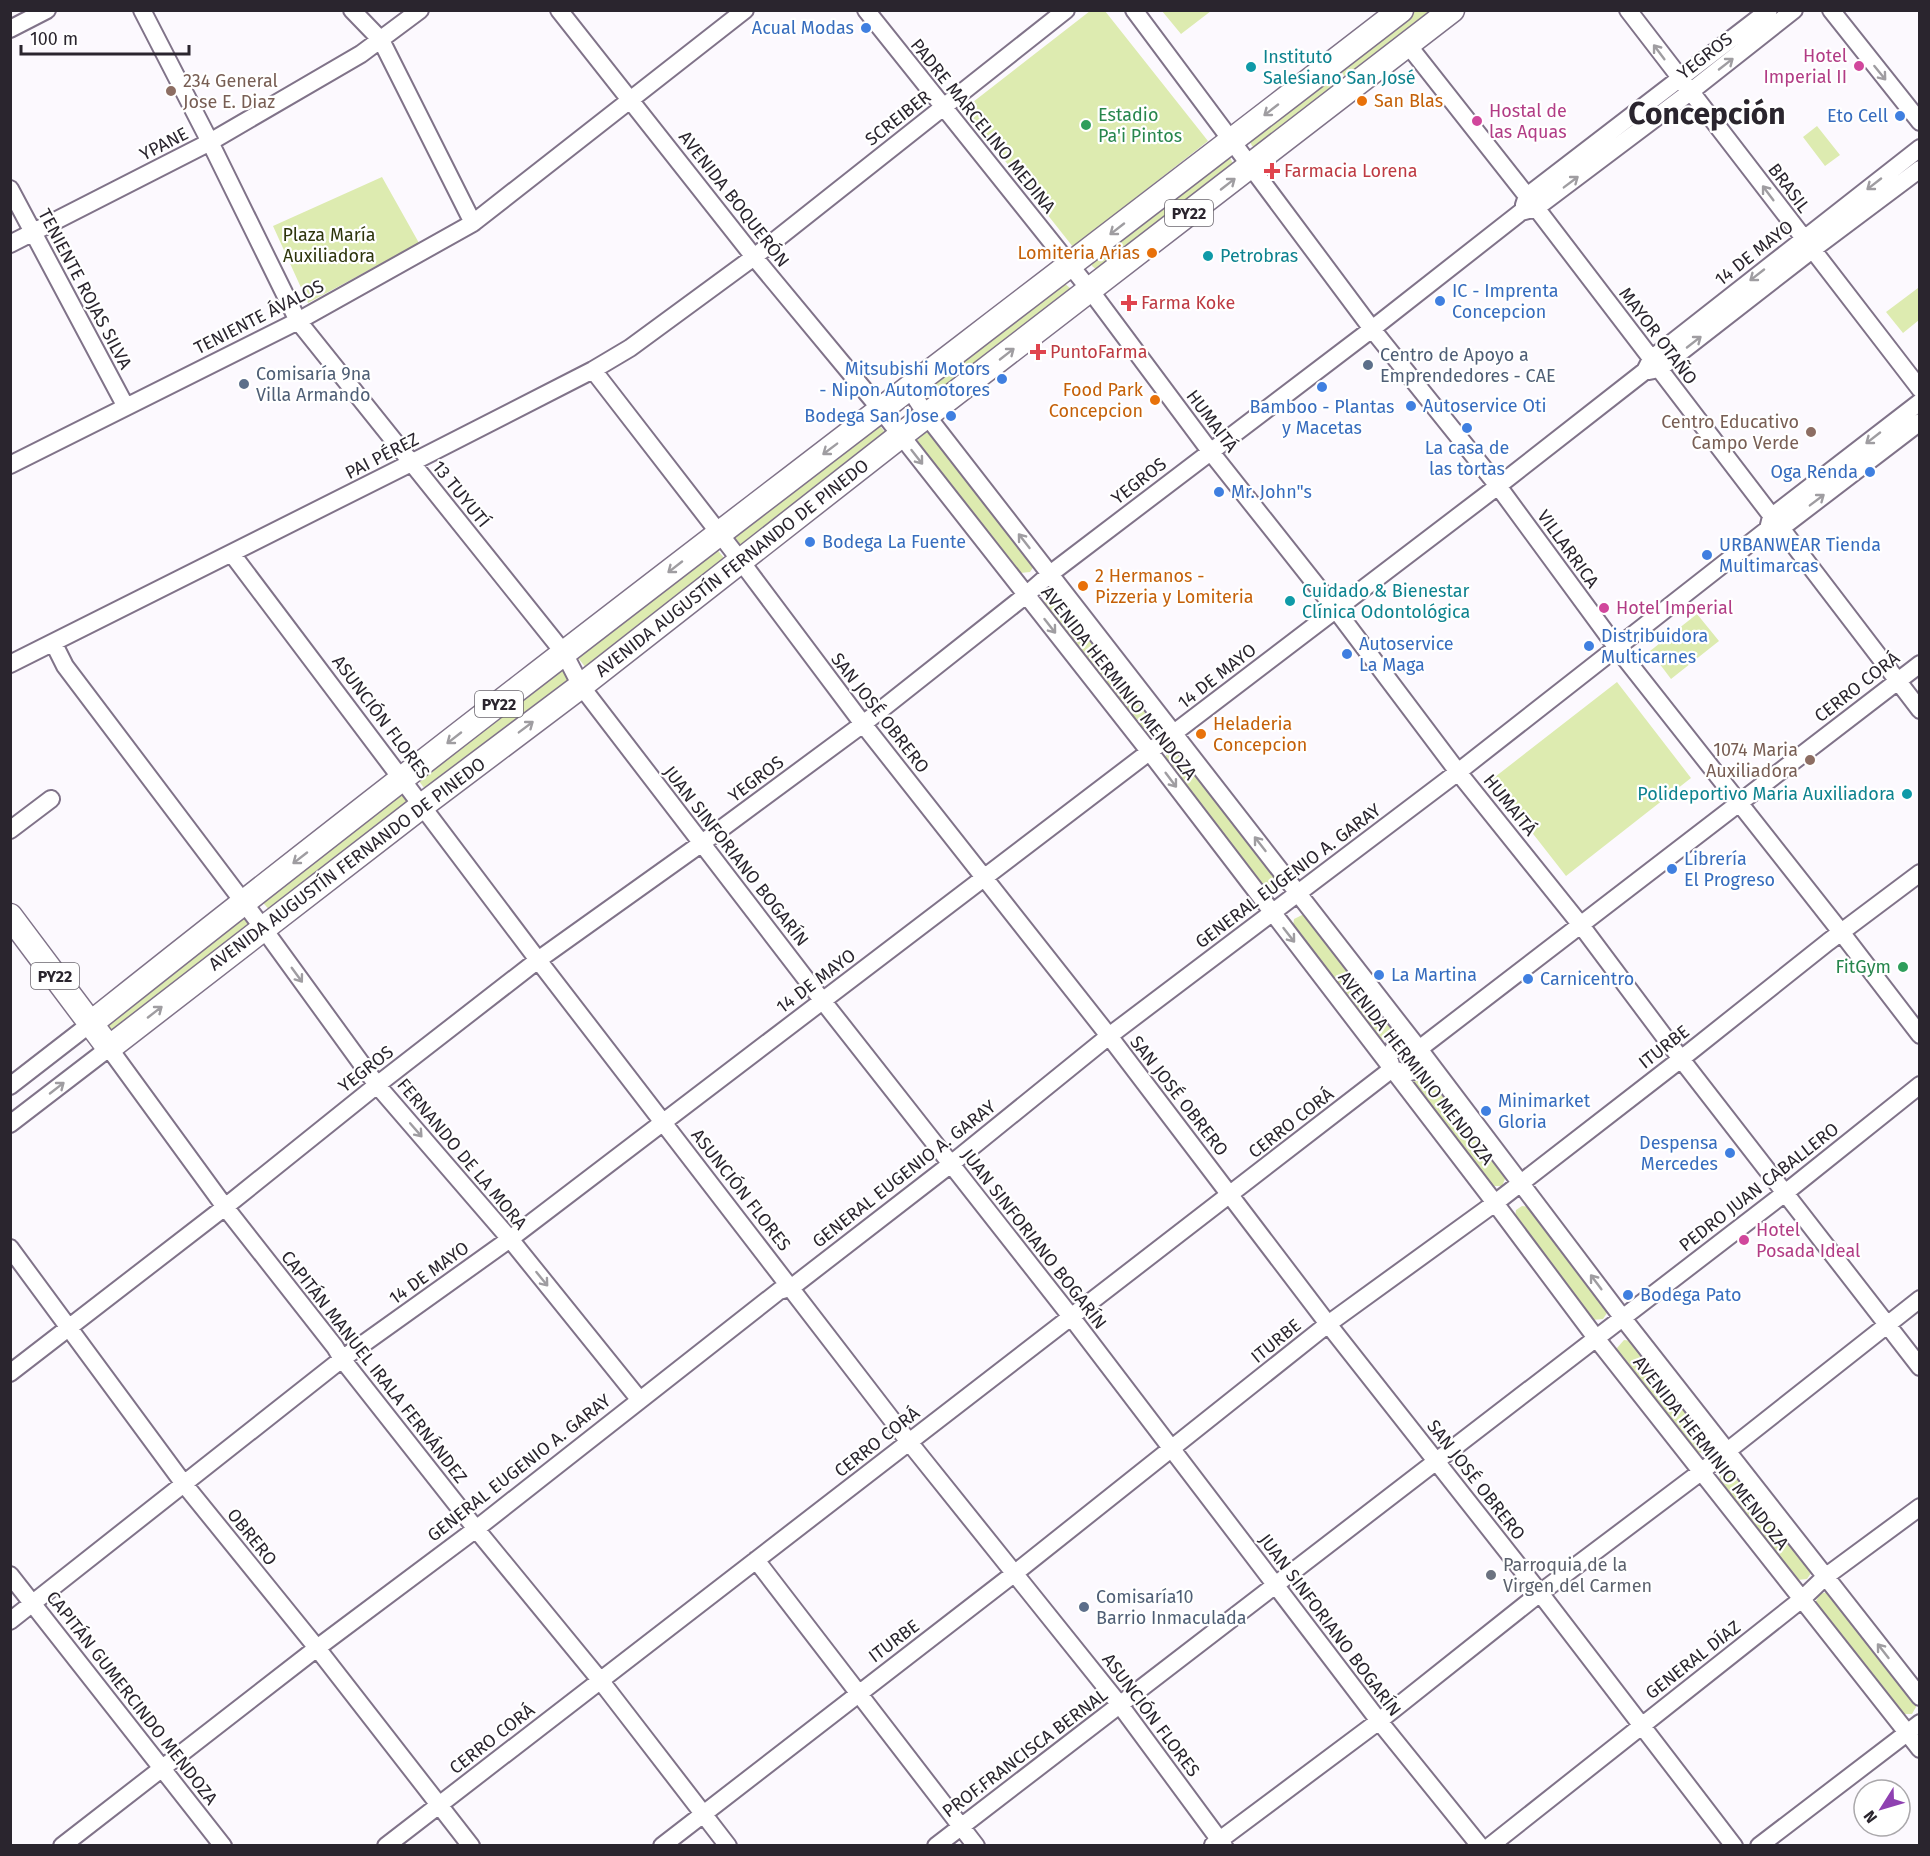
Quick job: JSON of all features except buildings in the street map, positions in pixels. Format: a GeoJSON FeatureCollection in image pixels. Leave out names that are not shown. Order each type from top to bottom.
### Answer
{"type":"FeatureCollection","features":[{"type":"Feature","properties":{"kind":"highway","name":"AVENIDA AUGUSTÍN FERNANDO DE PINEDO"},"geometry":{"type":"LineString","coordinates":[[90,1024],[243,902],[719,533],[1401,10]]}},
{"type":"Feature","properties":{"kind":"highway","name":"AVENIDA AUGUSTÍN FERNANDO DE PINEDO"},"geometry":{"type":"LineString","coordinates":[[108,1048],[581,686],[740,560],[1452,10]]}},
{"type":"Feature","properties":{"kind":"highway","name":"PY22"},"geometry":{"type":"LineString","coordinates":[[10,916],[108,1048]]}},
{"type":"Feature","properties":{"kind":"street"},"geometry":{"type":"LineString","coordinates":[[10,28],[47,10]]}},
{"type":"Feature","properties":{"kind":"street","name":"13 TUYUTÍ"},"geometry":{"type":"LineString","coordinates":[[142,10],[298,321],[564,653]]}},
{"type":"Feature","properties":{"kind":"street"},"geometry":{"type":"LineString","coordinates":[[352,10],[381,40],[473,222]]}},
{"type":"Feature","properties":{"kind":"street","name":"YPANE"},"geometry":{"type":"LineString","coordinates":[[10,244],[210,142],[361,54],[420,10]]}},
{"type":"Feature","properties":{"kind":"street","name":"AVENIDA BOQUERÓN"},"geometry":{"type":"LineString","coordinates":[[560,10],[754,257],[881,410]]}},
{"type":"Feature","properties":{"kind":"street","name":"TENIENTE ÁVALOS"},"geometry":{"type":"LineString","coordinates":[[10,465],[298,321],[473,222],[632,101],[745,10]]}},
{"type":"Feature","properties":{"kind":"street","name":"PADRE MARCELINO MEDINA"},"geometry":{"type":"LineString","coordinates":[[866,10],[1070,265]]}},
{"type":"Feature","properties":{"kind":"street","name":"SCREIBER"},"geometry":{"type":"LineString","coordinates":[[754,257],[1066,10]]}},
{"type":"Feature","properties":{"kind":"street","name":"VILLARRICA"},"geometry":{"type":"LineString","coordinates":[[1134,10],[1372,329],[1498,486],[1617,648],[1920,1035]]}},
{"type":"Feature","properties":{"kind":"street","name":"BRASIL"},"geometry":{"type":"LineString","coordinates":[[1628,10],[1920,389]]}},
{"type":"Feature","properties":{"kind":"street","name":"YEGROS"},"geometry":{"type":"LineString","coordinates":[[10,1373],[538,960],[863,724],[1050,574],[1372,329],[1528,205],[1679,79],[1769,10]]}},
{"type":"Feature","properties":{"kind":"street","name":"YEGROS"},"geometry":{"type":"LineString","coordinates":[[1528,205],[1690,92],[1794,10]]}},
{"type":"Feature","properties":{"kind":"street"},"geometry":{"type":"LineString","coordinates":[[1831,10],[1920,122]]}},
{"type":"Feature","properties":{"kind":"street","name":"MAYOR OTAÑO"},"geometry":{"type":"LineString","coordinates":[[1408,45],[1773,525],[1920,710]]}},
{"type":"Feature","properties":{"kind":"street","name":"14 DE MAYO"},"geometry":{"type":"LineString","coordinates":[[10,1621],[342,1359],[510,1239],[1498,486],[1808,244],[1920,148]]}},
{"type":"Feature","properties":{"kind":"street","name":"14 DE MAYO"},"geometry":{"type":"LineString","coordinates":[[1808,244],[1920,169]]}},
{"type":"Feature","properties":{"kind":"street","name":"TENIENTE ROJAS SILVA"},"geometry":{"type":"LineString","coordinates":[[10,189],[126,407]]}},
{"type":"Feature","properties":{"kind":"street","name":"PAI PÉREZ"},"geometry":{"type":"LineString","coordinates":[[10,664],[54,644],[593,370],[630,348],[754,257]]}},
{"type":"Feature","properties":{"kind":"street","name":"HUMAITÁ"},"geometry":{"type":"LineString","coordinates":[[1070,265],[1210,451],[1336,610],[1458,772],[1580,924],[1681,1059],[1920,1367]]}},
{"type":"Feature","properties":{"kind":"street","name":"SAN JOSÉ OBRERO"},"geometry":{"type":"LineString","coordinates":[[593,370],[863,724],[1109,1036],[1328,1324],[1540,1593],[1734,1845]]}},
{"type":"Feature","properties":{"kind":"street","name":"AVENIDA HERMINIO MENDOZA"},"geometry":{"type":"LineString","coordinates":[[909,388],[927,416],[1298,892],[1622,1317],[1920,1697]]}},
{"type":"Feature","properties":{"kind":"street","name":"GENERAL EUGENIO A. GARAY"},"geometry":{"type":"LineString","coordinates":[[62,1845],[476,1528],[779,1291],[792,1287],[951,1164],[1109,1036],[1458,772],[1773,525],[1920,402]]}},
{"type":"Feature","properties":{"kind":"street","name":"AVENIDA HERMINIO MENDOZA"},"geometry":{"type":"LineString","coordinates":[[881,410],[1149,751],[1596,1338],[1802,1599],[1914,1728],[1920,1749]]}},
{"type":"Feature","properties":{"kind":"street","name":"GENERAL EUGENIO A. GARAY"},"geometry":{"type":"LineString","coordinates":[[1773,525],[1920,422]]}},
{"type":"Feature","properties":{"kind":"street","name":"ASUNCIÓN FLORES"},"geometry":{"type":"LineString","coordinates":[[232,554],[538,960],[792,1287],[909,1442],[1120,1705],[1219,1843]]}},
{"type":"Feature","properties":{"kind":"street","name":"FERNANDO DE LA MORA"},"geometry":{"type":"LineString","coordinates":[[54,644],[65,666],[263,928],[377,1084],[510,1239],[639,1399]]}},
{"type":"Feature","properties":{"kind":"street","name":"JUAN SINFORIANO BOGARÍN"},"geometry":{"type":"LineString","coordinates":[[564,653],[581,686],[822,1000],[1072,1318],[1379,1721],[1480,1845]]}},
{"type":"Feature","properties":{"kind":"street","name":"CERRO CORÁ"},"geometry":{"type":"LineString","coordinates":[[386,1845],[1392,1070],[1406,1073],[1414,1071],[1419,1060],[1419,1049],[1920,664]]}},
{"type":"Feature","properties":{"kind":"street"},"geometry":{"type":"LineString","coordinates":[[10,830],[51,799]]}},
{"type":"Feature","properties":{"kind":"street","name":"ITURBE"},"geometry":{"type":"LineString","coordinates":[[662,1845],[1015,1573],[1328,1324],[1495,1203],[1841,932],[1920,873]]}},
{"type":"Feature","properties":{"kind":"street","name":"AVENIDA AUGUSTÍN FERNANDO DE PINEDO"},"geometry":{"type":"LineString","coordinates":[[10,1086],[90,1024]]}},
{"type":"Feature","properties":{"kind":"street"},"geometry":{"type":"LineString","coordinates":[[1392,1070],[1389,1058],[1395,1046],[1406,1044],[1419,1049]]}},
{"type":"Feature","properties":{"kind":"street","name":"AVENIDA AUGUSTÍN FERNANDO DE PINEDO"},"geometry":{"type":"LineString","coordinates":[[10,1124],[108,1048]]}},
{"type":"Feature","properties":{"kind":"street","name":"CAPITÁN MANUEL IRALA FERNÁNDEZ"},"geometry":{"type":"LineString","coordinates":[[108,1048],[225,1207],[342,1359],[600,1680],[728,1845]]}},
{"type":"Feature","properties":{"kind":"street","name":"PEDRO JUAN CABALLERO"},"geometry":{"type":"LineString","coordinates":[[1622,1317],[1785,1193],[1920,1086]]}},
{"type":"Feature","properties":{"kind":"street","name":"OBRERO"},"geometry":{"type":"LineString","coordinates":[[10,1248],[184,1484],[317,1648],[471,1845]]}},
{"type":"Feature","properties":{"kind":"street"},"geometry":{"type":"LineString","coordinates":[[1219,1843],[1379,1721],[1540,1593],[1702,1471],[1920,1299]]}},
{"type":"Feature","properties":{"kind":"street","name":"PROF.FRANCISCA BERNAL"},"geometry":{"type":"LineString","coordinates":[[936,1845],[1622,1317]]}},
{"type":"Feature","properties":{"kind":"street","name":"GENERAL DÍAZ"},"geometry":{"type":"LineString","coordinates":[[1490,1845],[1802,1599],[1825,1577],[1920,1506]]}},
{"type":"Feature","properties":{"kind":"street"},"geometry":{"type":"LineString","coordinates":[[756,1560],[976,1845]]}},
{"type":"Feature","properties":{"kind":"street","name":"CAPITÁN GUMERCINDO MENDOZA"},"geometry":{"type":"LineString","coordinates":[[10,1575],[223,1845]]}},
{"type":"Feature","properties":{"kind":"street"},"geometry":{"type":"LineString","coordinates":[[1760,1845],[1914,1728]]}},
{"type":"Feature","properties":{"kind":"green space","name":"Estadio Pa'i Pintos"},"geometry":{"type":"Polygon","coordinates":[[[1090,11],[1105,11],[1208,141],[1073,247],[964,109],[1090,11]]]}},
{"type":"Feature","properties":{"kind":"green space"},"geometry":{"type":"Polygon","coordinates":[[[1162,11],[1211,11],[1181,34],[1162,11]]]}},
{"type":"Feature","properties":{"kind":"green space"},"geometry":{"type":"Polygon","coordinates":[[[1412,11],[1441,11],[1347,78],[1344,76],[1340,69],[1412,11]]]}},
{"type":"Feature","properties":{"kind":"green space"},"geometry":{"type":"Polygon","coordinates":[[[1326,80],[1330,82],[1333,89],[1256,148],[1252,146],[1249,139],[1326,80]]]}},
{"type":"Feature","properties":{"kind":"green space"},"geometry":{"type":"Polygon","coordinates":[[[1817,126],[1840,155],[1825,166],[1803,137],[1817,126]]]}},
{"type":"Feature","properties":{"kind":"green space"},"geometry":{"type":"Polygon","coordinates":[[[1227,157],[1234,165],[1098,271],[1092,266],[1091,262],[1227,157]]]}},
{"type":"Feature","properties":{"kind":"green space","name":"Plaza María Auxiliadora"},"geometry":{"type":"Polygon","coordinates":[[[382,177],[419,243],[308,303],[273,226],[382,177]]]}},
{"type":"Feature","properties":{"kind":"green space"},"geometry":{"type":"Polygon","coordinates":[[[1064,283],[1070,288],[1070,292],[934,397],[931,396],[928,389],[1064,283]]]}},
{"type":"Feature","properties":{"kind":"green space"},"geometry":{"type":"Polygon","coordinates":[[[1918,288],[1919,320],[1903,333],[1886,312],[1918,288]]]}},
{"type":"Feature","properties":{"kind":"green space"},"geometry":{"type":"Polygon","coordinates":[[[877,422],[887,435],[743,548],[733,535],[877,422]]]}},
{"type":"Feature","properties":{"kind":"green space"},"geometry":{"type":"Polygon","coordinates":[[[924,432],[932,433],[1034,566],[1030,572],[1020,573],[918,444],[918,437],[924,432]]]}},
{"type":"Feature","properties":{"kind":"green space"},"geometry":{"type":"Polygon","coordinates":[[[714,546],[725,559],[586,668],[575,654],[714,546]]]}},
{"type":"Feature","properties":{"kind":"green space"},"geometry":{"type":"Polygon","coordinates":[[[1055,593],[1160,727],[1156,734],[1145,735],[1044,605],[1045,597],[1055,593]]]}},
{"type":"Feature","properties":{"kind":"green space"},"geometry":{"type":"Polygon","coordinates":[[[1697,614],[1719,641],[1671,679],[1650,651],[1697,614]]]}},
{"type":"Feature","properties":{"kind":"green space"},"geometry":{"type":"Polygon","coordinates":[[[559,663],[571,678],[427,792],[416,777],[559,663]]]}},
{"type":"Feature","properties":{"kind":"green space"},"geometry":{"type":"Polygon","coordinates":[[[1617,682],[1691,778],[1566,876],[1491,780],[1617,682]]]}},
{"type":"Feature","properties":{"kind":"green space"},"geometry":{"type":"Polygon","coordinates":[[[1172,750],[1179,751],[1279,882],[1276,892],[1265,893],[1165,758],[1172,750]]]}},
{"type":"Feature","properties":{"kind":"green space"},"geometry":{"type":"Polygon","coordinates":[[[399,789],[411,804],[271,912],[259,898],[399,789]]]}},
{"type":"Feature","properties":{"kind":"green space"},"geometry":{"type":"Polygon","coordinates":[[[243,907],[256,922],[114,1036],[101,1017],[243,907]]]}},
{"type":"Feature","properties":{"kind":"green space"},"geometry":{"type":"Polygon","coordinates":[[[1304,914],[1393,1027],[1390,1037],[1379,1038],[1293,926],[1294,919],[1304,914]]]}},
{"type":"Feature","properties":{"kind":"green space"},"geometry":{"type":"Polygon","coordinates":[[[1420,1073],[1430,1076],[1505,1175],[1502,1186],[1491,1186],[1413,1085],[1414,1077],[1420,1073]]]}},
{"type":"Feature","properties":{"kind":"green space"},"geometry":{"type":"Polygon","coordinates":[[[1522,1206],[1530,1207],[1607,1309],[1603,1319],[1592,1320],[1515,1218],[1516,1210],[1522,1206]]]}},
{"type":"Feature","properties":{"kind":"green space"},"geometry":{"type":"Polygon","coordinates":[[[1624,1340],[1632,1341],[1711,1442],[1707,1452],[1696,1453],[1619,1355],[1617,1348],[1624,1340]]]}},
{"type":"Feature","properties":{"kind":"green space"},"geometry":{"type":"Polygon","coordinates":[[[1725,1467],[1732,1468],[1811,1569],[1807,1579],[1797,1580],[1720,1482],[1719,1472],[1725,1467]]]}},
{"type":"Feature","properties":{"kind":"green space"},"geometry":{"type":"Polygon","coordinates":[[[1827,1592],[1831,1594],[1916,1703],[1912,1714],[1901,1714],[1817,1605],[1816,1601],[1820,1594],[1827,1592]]]}},
{"type":"Feature","properties":{"kind":"place","name":"Acual Modas"},"geometry":{"type":"Point","coordinates":[866,28]}},
{"type":"Feature","properties":{"kind":"place","name":"Hotel Imperial II"},"geometry":{"type":"Point","coordinates":[1859,66]}},
{"type":"Feature","properties":{"kind":"place","name":"Instituto Salesiano San José"},"geometry":{"type":"Point","coordinates":[1251,67]}},
{"type":"Feature","properties":{"kind":"place","name":"234 General Jose E. Diaz"},"geometry":{"type":"Point","coordinates":[171,91]}},
{"type":"Feature","properties":{"kind":"place","name":"San Blas"},"geometry":{"type":"Point","coordinates":[1362,101]}},
{"type":"Feature","properties":{"kind":"place","name":"Eto Cell"},"geometry":{"type":"Point","coordinates":[1900,116]}},
{"type":"Feature","properties":{"kind":"place","name":"Hostal de las Aquas"},"geometry":{"type":"Point","coordinates":[1477,121]}},
{"type":"Feature","properties":{"kind":"place","name":"Estadio Pa'i Pintos"},"geometry":{"type":"Point","coordinates":[1086,125]}},
{"type":"Feature","properties":{"kind":"place","name":"Farmacia Lorena"},"geometry":{"type":"Point","coordinates":[1272,171]}},
{"type":"Feature","properties":{"kind":"place","name":"Lomiteria Arias"},"geometry":{"type":"Point","coordinates":[1152,253]}},
{"type":"Feature","properties":{"kind":"place","name":"Petrobras"},"geometry":{"type":"Point","coordinates":[1208,256]}},
{"type":"Feature","properties":{"kind":"place","name":"IC - Imprenta Concepcion"},"geometry":{"type":"Point","coordinates":[1440,301]}},
{"type":"Feature","properties":{"kind":"place","name":"Farma Koke"},"geometry":{"type":"Point","coordinates":[1129,303]}},
{"type":"Feature","properties":{"kind":"place","name":"PuntoFarma"},"geometry":{"type":"Point","coordinates":[1038,352]}},
{"type":"Feature","properties":{"kind":"place","name":"Centro de Apoyo a Emprendedores - CAE"},"geometry":{"type":"Point","coordinates":[1368,365]}},
{"type":"Feature","properties":{"kind":"place","name":"Mitsubishi Motors - Nipon Automotores"},"geometry":{"type":"Point","coordinates":[1002,379]}},
{"type":"Feature","properties":{"kind":"place","name":"Comisaría 9na Villa Armando"},"geometry":{"type":"Point","coordinates":[244,384]}},
{"type":"Feature","properties":{"kind":"place","name":"Bamboo - Plantas y Macetas"},"geometry":{"type":"Point","coordinates":[1322,387]}},
{"type":"Feature","properties":{"kind":"place","name":"Food Park Concepcion"},"geometry":{"type":"Point","coordinates":[1155,400]}},
{"type":"Feature","properties":{"kind":"place","name":"Autoservice Oti"},"geometry":{"type":"Point","coordinates":[1411,406]}},
{"type":"Feature","properties":{"kind":"place","name":"Bodega San Jose"},"geometry":{"type":"Point","coordinates":[951,416]}},
{"type":"Feature","properties":{"kind":"place","name":"La casa de las tortas"},"geometry":{"type":"Point","coordinates":[1467,428]}},
{"type":"Feature","properties":{"kind":"place","name":"Centro Educativo Campo Verde"},"geometry":{"type":"Point","coordinates":[1811,432]}},
{"type":"Feature","properties":{"kind":"place","name":"Oga Renda"},"geometry":{"type":"Point","coordinates":[1870,472]}},
{"type":"Feature","properties":{"kind":"place","name":"Mr. John\"s"},"geometry":{"type":"Point","coordinates":[1219,492]}},
{"type":"Feature","properties":{"kind":"place","name":"Bodega La Fuente"},"geometry":{"type":"Point","coordinates":[810,542]}},
{"type":"Feature","properties":{"kind":"place","name":"URBANWEAR Tienda Multimarcas"},"geometry":{"type":"Point","coordinates":[1707,555]}},
{"type":"Feature","properties":{"kind":"place","name":"2 Hermanos - Pizzeria y Lomiteria"},"geometry":{"type":"Point","coordinates":[1083,586]}},
{"type":"Feature","properties":{"kind":"place","name":"Cuidado & Bienestar Clínica Odontológica"},"geometry":{"type":"Point","coordinates":[1290,601]}},
{"type":"Feature","properties":{"kind":"place","name":"Hotel Imperial"},"geometry":{"type":"Point","coordinates":[1604,608]}},
{"type":"Feature","properties":{"kind":"place","name":"Distribuidora Multicarnes"},"geometry":{"type":"Point","coordinates":[1589,646]}},
{"type":"Feature","properties":{"kind":"place","name":"Autoservice La Maga"},"geometry":{"type":"Point","coordinates":[1347,654]}},
{"type":"Feature","properties":{"kind":"place","name":"Heladeria Concepcion"},"geometry":{"type":"Point","coordinates":[1201,734]}},
{"type":"Feature","properties":{"kind":"place","name":"1074 Maria Auxiliadora"},"geometry":{"type":"Point","coordinates":[1810,760]}},
{"type":"Feature","properties":{"kind":"place","name":"Polideportivo Maria Auxiliadora"},"geometry":{"type":"Point","coordinates":[1907,794]}},
{"type":"Feature","properties":{"kind":"place","name":"Librería El Progreso"},"geometry":{"type":"Point","coordinates":[1672,869]}},
{"type":"Feature","properties":{"kind":"place","name":"FitGym"},"geometry":{"type":"Point","coordinates":[1903,967]}},
{"type":"Feature","properties":{"kind":"place","name":"La Martina"},"geometry":{"type":"Point","coordinates":[1379,975]}},
{"type":"Feature","properties":{"kind":"place","name":"Carnicentro"},"geometry":{"type":"Point","coordinates":[1528,979]}},
{"type":"Feature","properties":{"kind":"place","name":"Minimarket Gloria"},"geometry":{"type":"Point","coordinates":[1486,1111]}},
{"type":"Feature","properties":{"kind":"place","name":"Despensa Mercedes"},"geometry":{"type":"Point","coordinates":[1730,1153]}},
{"type":"Feature","properties":{"kind":"place","name":"Hotel Posada Ideal"},"geometry":{"type":"Point","coordinates":[1744,1240]}},
{"type":"Feature","properties":{"kind":"place","name":"Bodega Pato"},"geometry":{"type":"Point","coordinates":[1628,1295]}},
{"type":"Feature","properties":{"kind":"place","name":"Parroquia de la Virgen del Carmen"},"geometry":{"type":"Point","coordinates":[1491,1575]}},
{"type":"Feature","properties":{"kind":"place","name":"Comisaría10 Barrio Inmaculada"},"geometry":{"type":"Point","coordinates":[1084,1607]}},
{"type":"Feature","properties":{"kind":"district","name":"Concepción"},"geometry":{"type":"Point","coordinates":[1707,114]}}]}
